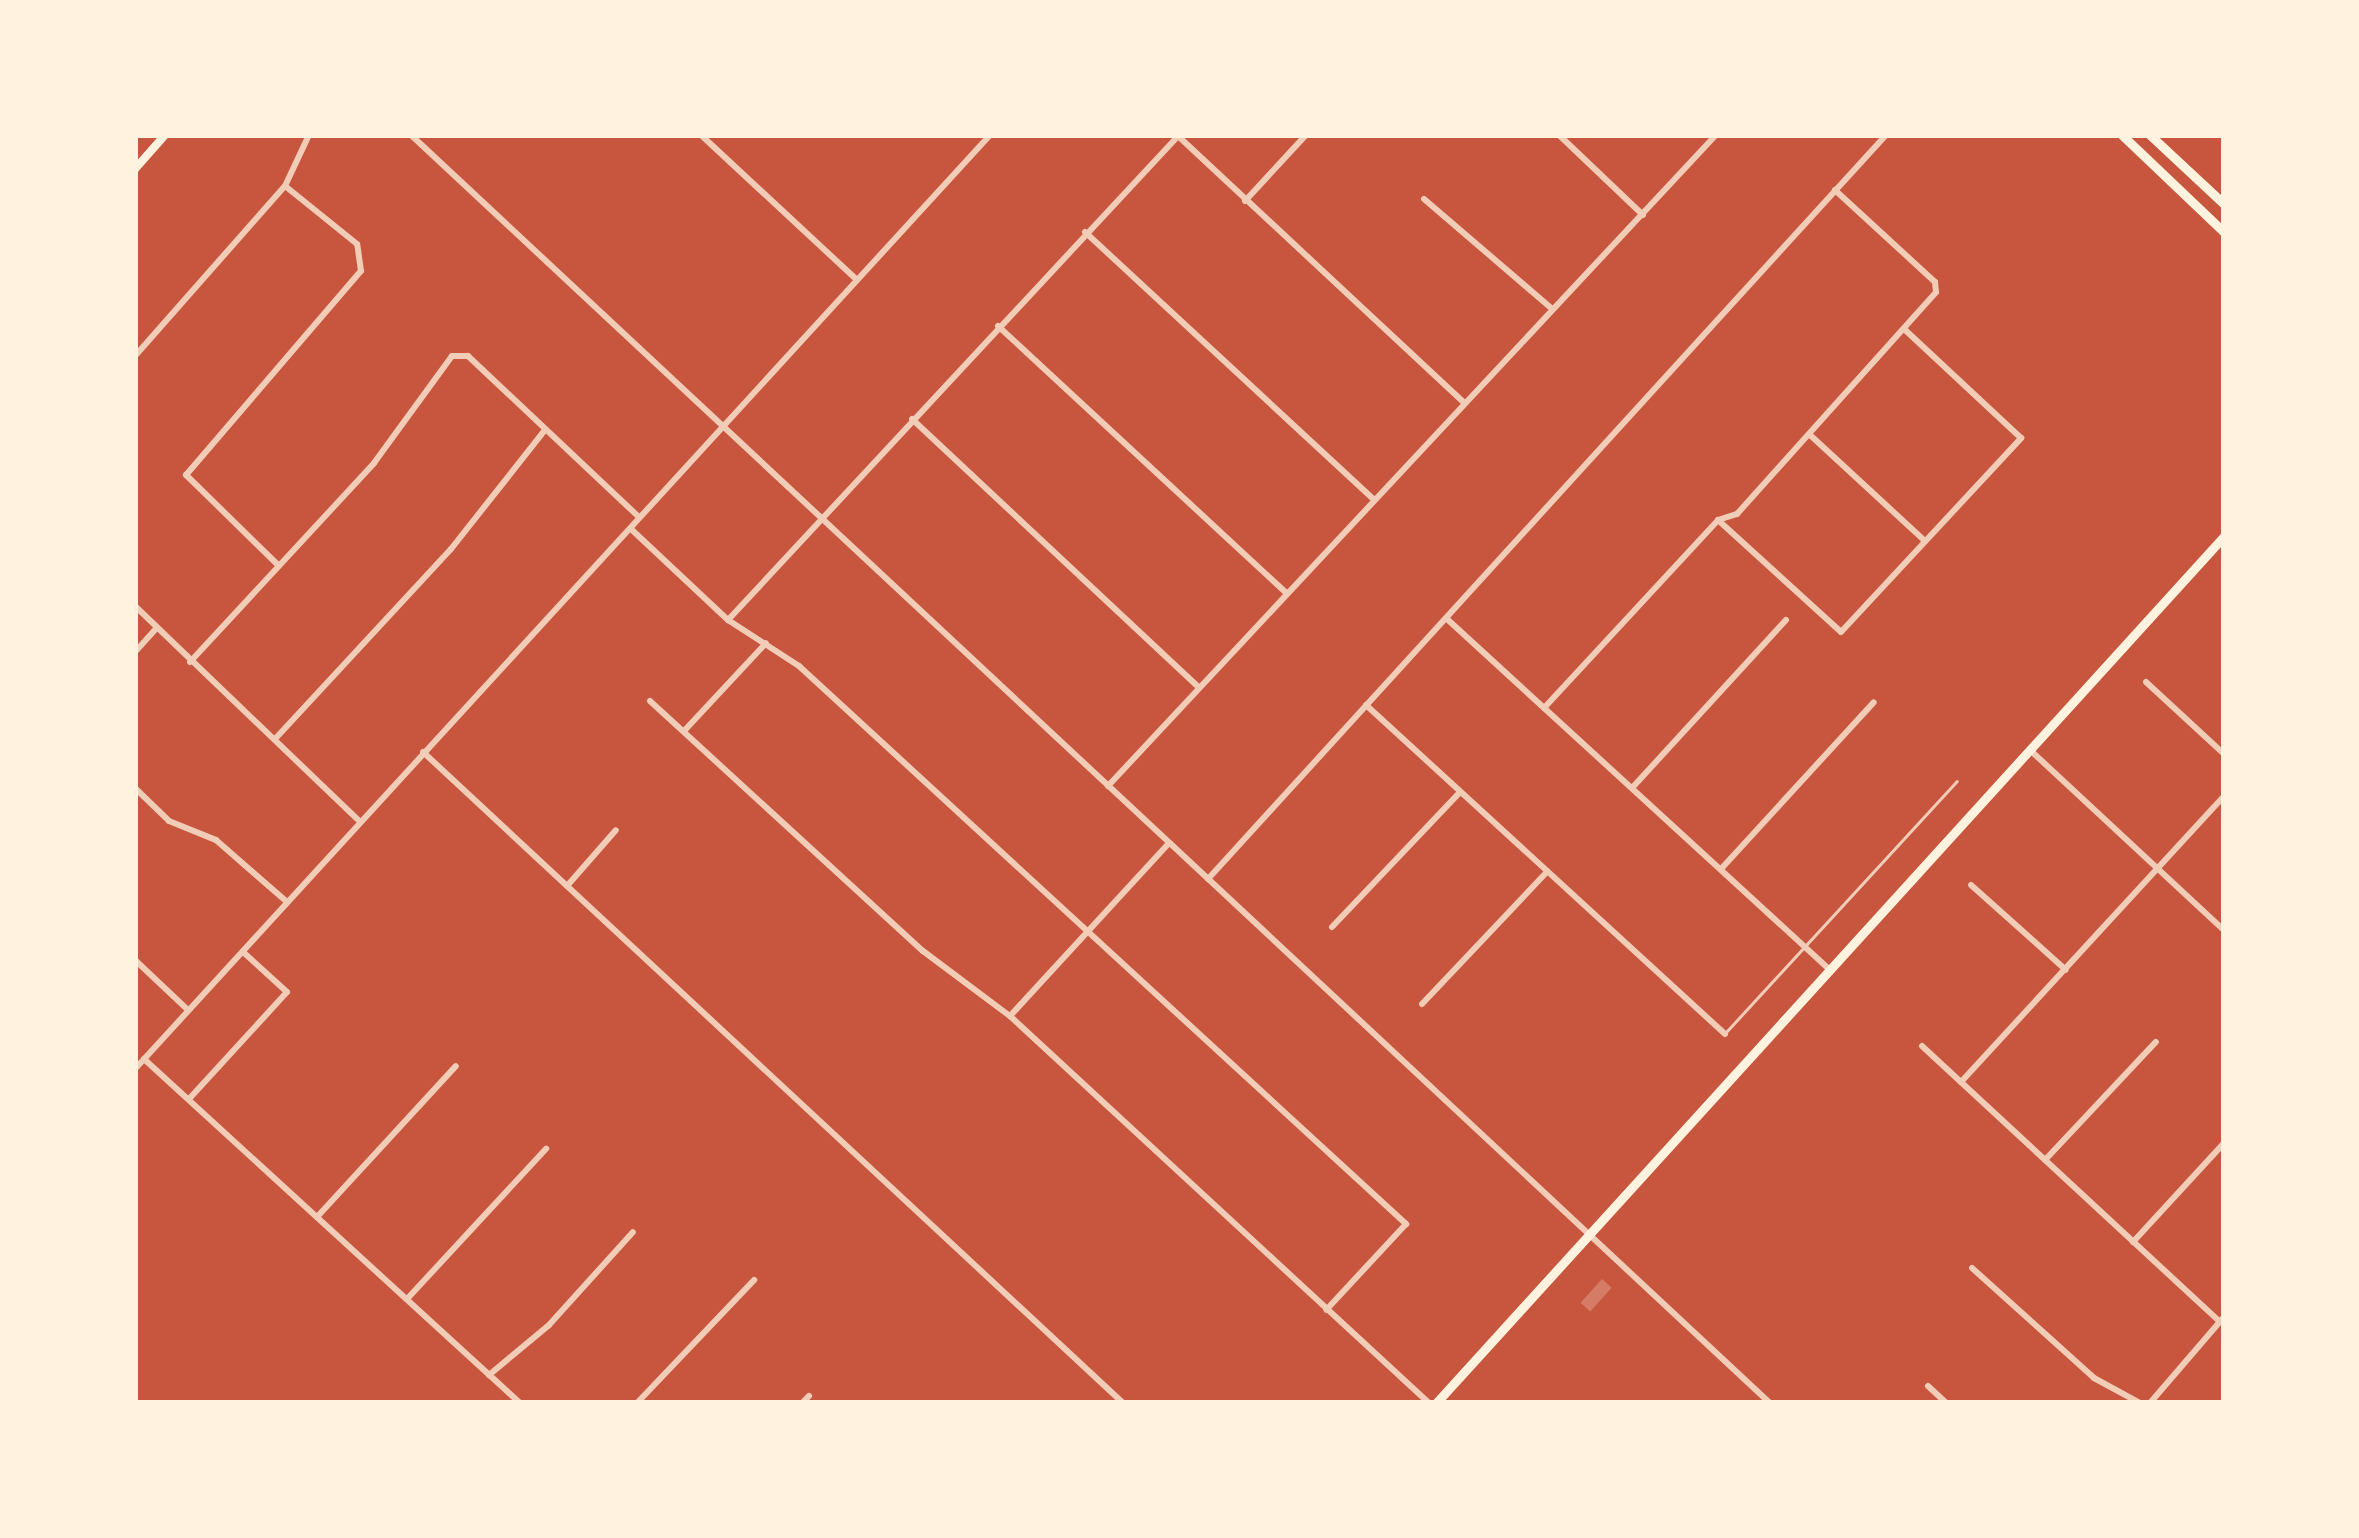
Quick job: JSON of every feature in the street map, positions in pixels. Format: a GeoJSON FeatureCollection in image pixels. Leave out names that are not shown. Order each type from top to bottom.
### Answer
{"type":"FeatureCollection","features":[{"type":"Feature","properties":{"kind":"main road"},"geometry":{"type":"LineString","coordinates":[[135,169],[165,135]]}},
{"type":"Feature","properties":{"kind":"main road"},"geometry":{"type":"LineString","coordinates":[[2122,135],[2224,232]]}},
{"type":"Feature","properties":{"kind":"main road"},"geometry":{"type":"LineString","coordinates":[[2150,135],[2224,204]]}},
{"type":"Feature","properties":{"kind":"main road"},"geometry":{"type":"LineString","coordinates":[[1433,1403],[2224,536]]}},
{"type":"Feature","properties":{"kind":"street"},"geometry":{"type":"LineString","coordinates":[[135,356],[285,186],[309,135]]}},
{"type":"Feature","properties":{"kind":"street"},"geometry":{"type":"LineString","coordinates":[[411,135],[1770,1403]]}},
{"type":"Feature","properties":{"kind":"street"},"geometry":{"type":"LineString","coordinates":[[700,135],[856,279]]}},
{"type":"Feature","properties":{"kind":"street"},"geometry":{"type":"LineString","coordinates":[[135,1069],[990,135]]}},
{"type":"Feature","properties":{"kind":"street"},"geometry":{"type":"LineString","coordinates":[[1245,201],[1306,135]]}},
{"type":"Feature","properties":{"kind":"street"},"geometry":{"type":"LineString","coordinates":[[1558,135],[1642,215]]}},
{"type":"Feature","properties":{"kind":"street"},"geometry":{"type":"LineString","coordinates":[[1108,786],[1716,135]]}},
{"type":"Feature","properties":{"kind":"street"},"geometry":{"type":"LineString","coordinates":[[1208,879],[1886,135]]}},
{"type":"Feature","properties":{"kind":"street"},"geometry":{"type":"LineString","coordinates":[[728,620],[1178,136],[1464,403]]}},
{"type":"Feature","properties":{"kind":"street"},"geometry":{"type":"LineString","coordinates":[[279,566],[186,475],[362,271],[357,244],[285,186]]}},
{"type":"Feature","properties":{"kind":"street"},"geometry":{"type":"LineString","coordinates":[[1544,709],[1718,520],[1737,514],[1936,292],[1935,282],[1835,190]]}},
{"type":"Feature","properties":{"kind":"street"},"geometry":{"type":"LineString","coordinates":[[1424,199],[1551,308]]}},
{"type":"Feature","properties":{"kind":"street"},"geometry":{"type":"LineString","coordinates":[[1085,232],[1374,500]]}},
{"type":"Feature","properties":{"kind":"street"},"geometry":{"type":"LineString","coordinates":[[998,326],[1287,594]]}},
{"type":"Feature","properties":{"kind":"street"},"geometry":{"type":"LineString","coordinates":[[1718,520],[1841,632],[2021,437],[1905,330]]}},
{"type":"Feature","properties":{"kind":"street"},"geometry":{"type":"LineString","coordinates":[[190,662],[279,566],[460,353],[640,518]]}},
{"type":"Feature","properties":{"kind":"street"},"geometry":{"type":"LineString","coordinates":[[912,419],[1199,688]]}},
{"type":"Feature","properties":{"kind":"street"},"geometry":{"type":"LineString","coordinates":[[275,739],[451,549],[545,430]]}},
{"type":"Feature","properties":{"kind":"street"},"geometry":{"type":"LineString","coordinates":[[1809,434],[1925,542]]}},
{"type":"Feature","properties":{"kind":"street"},"geometry":{"type":"LineString","coordinates":[[631,529],[728,620],[766,643],[1091,928],[1406,1224],[1326,1310]]}},
{"type":"Feature","properties":{"kind":"street"},"geometry":{"type":"LineString","coordinates":[[135,606],[360,822]]}},
{"type":"Feature","properties":{"kind":"street"},"geometry":{"type":"LineString","coordinates":[[1447,619],[1830,970]]}},
{"type":"Feature","properties":{"kind":"street"},"geometry":{"type":"LineString","coordinates":[[1631,788],[1786,620]]}},
{"type":"Feature","properties":{"kind":"street"},"geometry":{"type":"LineString","coordinates":[[135,652],[156,629]]}},
{"type":"Feature","properties":{"kind":"street"},"geometry":{"type":"LineString","coordinates":[[684,730],[766,643]]}},
{"type":"Feature","properties":{"kind":"street"},"geometry":{"type":"LineString","coordinates":[[2146,682],[2224,754]]}},
{"type":"Feature","properties":{"kind":"street"},"geometry":{"type":"LineString","coordinates":[[650,701],[922,951],[1010,1016],[1326,1310],[1433,1403]]}},
{"type":"Feature","properties":{"kind":"street"},"geometry":{"type":"LineString","coordinates":[[1720,869],[1874,702]]}},
{"type":"Feature","properties":{"kind":"street"},"geometry":{"type":"LineString","coordinates":[[1366,705],[1725,1034]]}},
{"type":"Feature","properties":{"kind":"street"},"geometry":{"type":"LineString","coordinates":[[2030,750],[2224,930]]}},
{"type":"Feature","properties":{"kind":"street"},"geometry":{"type":"LineString","coordinates":[[423,752],[1123,1403]]}},
{"type":"Feature","properties":{"kind":"street"},"geometry":{"type":"LineString","coordinates":[[135,788],[170,821],[216,840],[287,902]]}},
{"type":"Feature","properties":{"kind":"street"},"geometry":{"type":"LineString","coordinates":[[1332,927],[1460,792]]}},
{"type":"Feature","properties":{"kind":"street"},"geometry":{"type":"LineString","coordinates":[[1961,1082],[2224,796]]}},
{"type":"Feature","properties":{"kind":"street"},"geometry":{"type":"LineString","coordinates":[[567,886],[616,830]]}},
{"type":"Feature","properties":{"kind":"street"},"geometry":{"type":"LineString","coordinates":[[1010,1016],[1169,843]]}},
{"type":"Feature","properties":{"kind":"street"},"geometry":{"type":"LineString","coordinates":[[1422,1004],[1547,872]]}},
{"type":"Feature","properties":{"kind":"street"},"geometry":{"type":"LineString","coordinates":[[1971,885],[2066,970]]}},
{"type":"Feature","properties":{"kind":"street"},"geometry":{"type":"LineString","coordinates":[[188,1099],[287,992],[243,952]]}},
{"type":"Feature","properties":{"kind":"street"},"geometry":{"type":"LineString","coordinates":[[135,960],[188,1010]]}},
{"type":"Feature","properties":{"kind":"street"},"geometry":{"type":"LineString","coordinates":[[2045,1160],[2156,1042]]}},
{"type":"Feature","properties":{"kind":"street"},"geometry":{"type":"LineString","coordinates":[[1922,1046],[2222,1319],[2150,1403]]}},
{"type":"Feature","properties":{"kind":"street"},"geometry":{"type":"LineString","coordinates":[[144,1059],[520,1403]]}},
{"type":"Feature","properties":{"kind":"street"},"geometry":{"type":"LineString","coordinates":[[317,1217],[456,1066]]}},
{"type":"Feature","properties":{"kind":"street"},"geometry":{"type":"LineString","coordinates":[[2134,1242],[2224,1143]]}},
{"type":"Feature","properties":{"kind":"street"},"geometry":{"type":"LineString","coordinates":[[407,1299],[546,1149]]}},
{"type":"Feature","properties":{"kind":"street"},"geometry":{"type":"LineString","coordinates":[[488,1375],[549,1325],[633,1232]]}},
{"type":"Feature","properties":{"kind":"street"},"geometry":{"type":"LineString","coordinates":[[1972,1268],[2094,1378],[2140,1403]]}},
{"type":"Feature","properties":{"kind":"street"},"geometry":{"type":"LineString","coordinates":[[638,1403],[754,1280]]}},
{"type":"Feature","properties":{"kind":"street"},"geometry":{"type":"LineString","coordinates":[[1928,1386],[1946,1403]]}},
{"type":"Feature","properties":{"kind":"lane"},"geometry":{"type":"LineString","coordinates":[[1725,1034],[1957,781]]}},
{"type":"Feature","properties":{"kind":"building"},"geometry":{"type":"Polygon","coordinates":[[[1602,1279],[1612,1288],[1590,1311],[1581,1303],[1602,1279]]]}}]}
